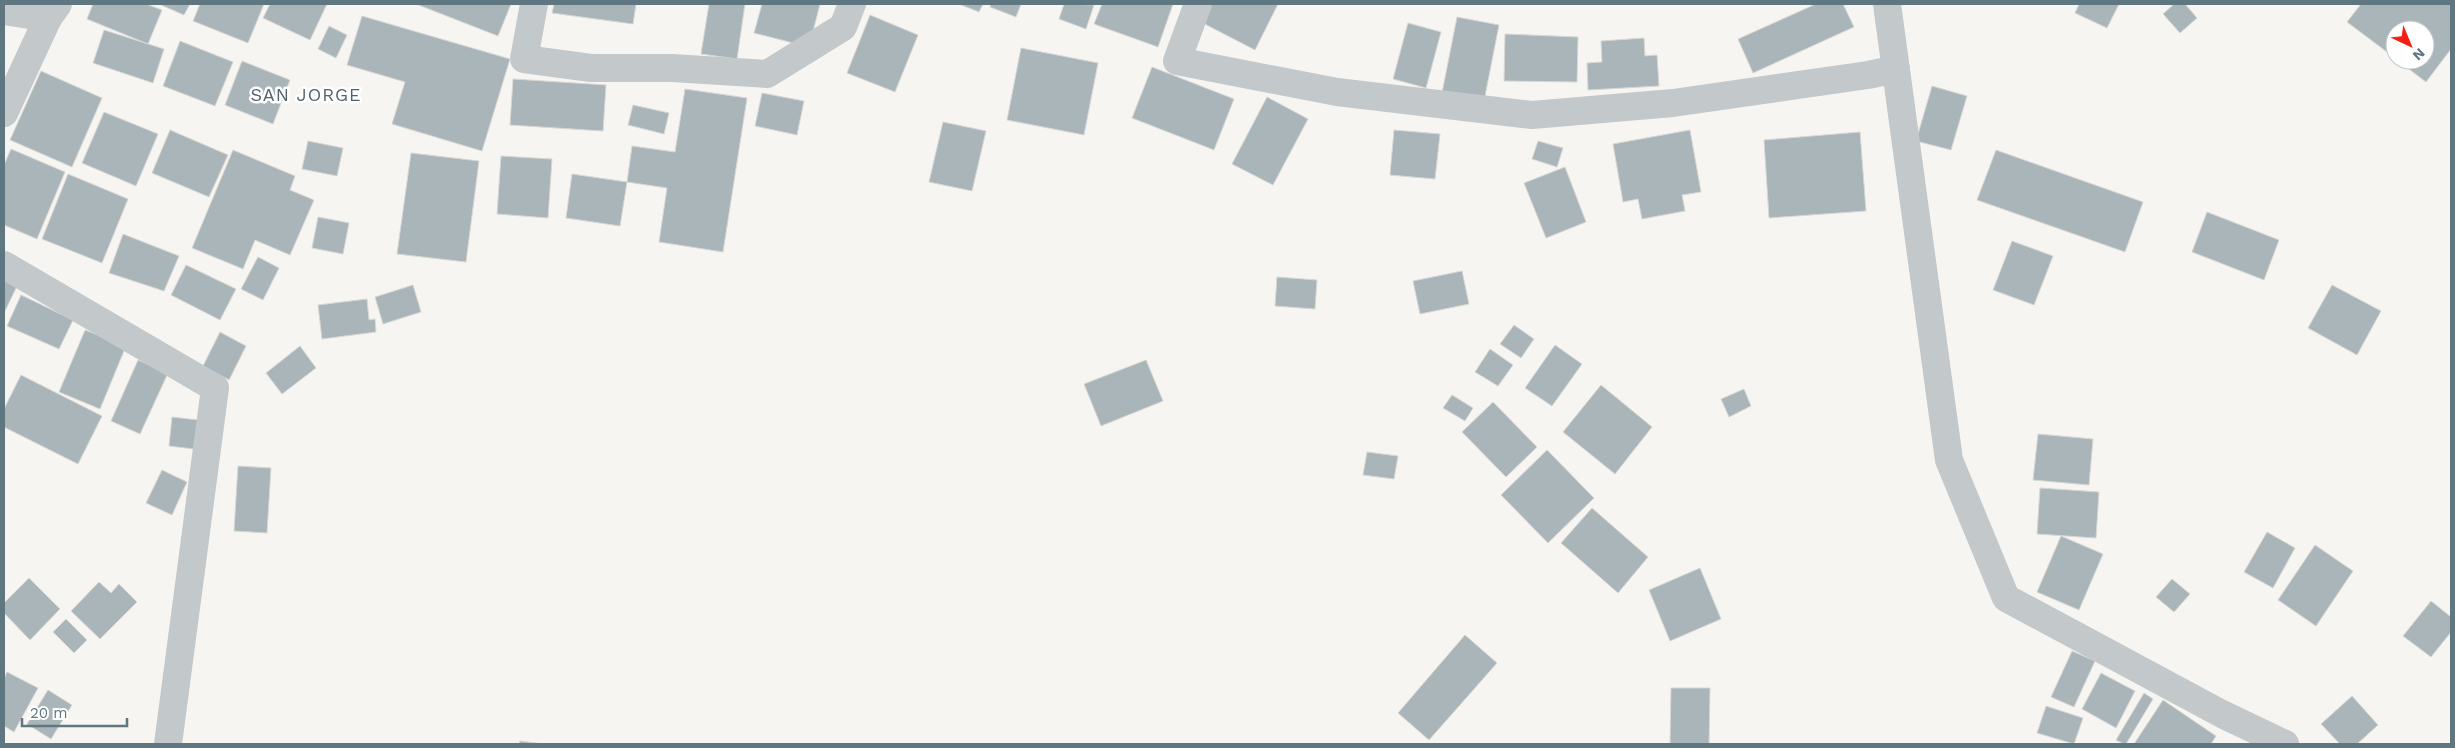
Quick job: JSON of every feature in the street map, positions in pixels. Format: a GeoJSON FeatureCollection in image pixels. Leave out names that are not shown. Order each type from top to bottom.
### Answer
{"type":"FeatureCollection","features":[{"type":"Feature","properties":{"kind":"street"},"geometry":{"type":"LineString","coordinates":[[534,4],[524,59],[591,68],[672,68],[767,74],[843,27],[852,4]]}},
{"type":"Feature","properties":{"kind":"street"},"geometry":{"type":"LineString","coordinates":[[1198,4],[1178,61],[1337,92],[1532,115],[1672,103],[1868,76],[1896,70]]}},
{"type":"Feature","properties":{"kind":"street"},"geometry":{"type":"LineString","coordinates":[[1887,4],[1948,460],[2006,598],[2205,705],[2285,744]]}},
{"type":"Feature","properties":{"kind":"street"},"geometry":{"type":"LineString","coordinates":[[4,11],[53,11],[4,113]]}},
{"type":"Feature","properties":{"kind":"street"},"geometry":{"type":"LineString","coordinates":[[4,265],[215,388],[168,744]]}},
{"type":"Feature","properties":{"kind":"building"},"geometry":{"type":"Polygon","coordinates":[[[93,4],[146,4],[162,10],[148,44],[87,19],[93,4]]]}},
{"type":"Feature","properties":{"kind":"building"},"geometry":{"type":"Polygon","coordinates":[[[159,4],[190,4],[184,15],[159,4]]]}},
{"type":"Feature","properties":{"kind":"building"},"geometry":{"type":"Polygon","coordinates":[[[200,4],[264,4],[248,43],[193,21],[200,4]]]}},
{"type":"Feature","properties":{"kind":"building"},"geometry":{"type":"Polygon","coordinates":[[[270,4],[327,4],[310,40],[263,18],[270,4]]]}},
{"type":"Feature","properties":{"kind":"building"},"geometry":{"type":"Polygon","coordinates":[[[416,4],[511,4],[498,36],[416,4]]]}},
{"type":"Feature","properties":{"kind":"building"},"geometry":{"type":"Polygon","coordinates":[[[554,4],[636,4],[633,24],[552,13],[554,4]]]}},
{"type":"Feature","properties":{"kind":"building"},"geometry":{"type":"Polygon","coordinates":[[[709,4],[745,4],[737,59],[701,54],[709,4]]]}},
{"type":"Feature","properties":{"kind":"building"},"geometry":{"type":"Polygon","coordinates":[[[762,4],[820,4],[809,47],[754,33],[762,4]]]}},
{"type":"Feature","properties":{"kind":"building"},"geometry":{"type":"Polygon","coordinates":[[[959,4],[983,4],[979,12],[959,4]]]}},
{"type":"Feature","properties":{"kind":"building"},"geometry":{"type":"Polygon","coordinates":[[[991,4],[1021,4],[1016,17],[990,7],[991,4]]]}},
{"type":"Feature","properties":{"kind":"building"},"geometry":{"type":"Polygon","coordinates":[[[1064,4],[1094,5],[1086,29],[1059,19],[1064,4]]]}},
{"type":"Feature","properties":{"kind":"building"},"geometry":{"type":"Polygon","coordinates":[[[1102,4],[1173,4],[1158,47],[1094,24],[1102,4]]]}},
{"type":"Feature","properties":{"kind":"building"},"geometry":{"type":"Polygon","coordinates":[[[1205,4],[1278,4],[1255,50],[1197,20],[1205,4]]]}},
{"type":"Feature","properties":{"kind":"building"},"geometry":{"type":"Polygon","coordinates":[[[1816,4],[1843,4],[1854,27],[1753,73],[1738,39],[1816,4]]]}},
{"type":"Feature","properties":{"kind":"building"},"geometry":{"type":"Polygon","coordinates":[[[2079,4],[2119,4],[2107,28],[2075,13],[2079,4]]]}},
{"type":"Feature","properties":{"kind":"building"},"geometry":{"type":"Polygon","coordinates":[[[2174,4],[2185,4],[2197,18],[2180,33],[2163,14],[2174,4]]]}},
{"type":"Feature","properties":{"kind":"building"},"geometry":{"type":"Polygon","coordinates":[[[2361,4],[2451,4],[2451,49],[2426,82],[2410,70],[2435,70],[2435,20],[2385,20],[2385,50],[2347,22],[2361,4]]]}},
{"type":"Feature","properties":{"kind":"building"},"geometry":{"type":"Polygon","coordinates":[[[870,15],[918,35],[895,92],[847,73],[870,15]]]}},
{"type":"Feature","properties":{"kind":"building"},"geometry":{"type":"Polygon","coordinates":[[[362,16],[510,59],[482,151],[392,124],[405,82],[347,65],[362,16]]]}},
{"type":"Feature","properties":{"kind":"building"},"geometry":{"type":"Polygon","coordinates":[[[1457,17],[1499,25],[1484,101],[1442,93],[1457,17]]]}},
{"type":"Feature","properties":{"kind":"building"},"geometry":{"type":"Polygon","coordinates":[[[1408,23],[1441,32],[1426,88],[1393,79],[1408,23]]]}},
{"type":"Feature","properties":{"kind":"building"},"geometry":{"type":"Polygon","coordinates":[[[329,26],[347,35],[336,58],[318,49],[329,26]]]}},
{"type":"Feature","properties":{"kind":"building"},"geometry":{"type":"Polygon","coordinates":[[[104,30],[164,49],[153,83],[93,63],[104,30]]]}},
{"type":"Feature","properties":{"kind":"building"},"geometry":{"type":"Polygon","coordinates":[[[1505,34],[1578,37],[1577,82],[1504,81],[1505,34]]]}},
{"type":"Feature","properties":{"kind":"building"},"geometry":{"type":"Polygon","coordinates":[[[1644,38],[1645,56],[1657,55],[1659,86],[1588,90],[1587,63],[1602,62],[1601,41],[1644,38]]]}},
{"type":"Feature","properties":{"kind":"building"},"geometry":{"type":"Polygon","coordinates":[[[180,41],[233,62],[215,106],[163,86],[180,41]]]}},
{"type":"Feature","properties":{"kind":"building"},"geometry":{"type":"Polygon","coordinates":[[[1021,48],[1098,63],[1084,135],[1007,120],[1021,48]]]}},
{"type":"Feature","properties":{"kind":"building"},"geometry":{"type":"Polygon","coordinates":[[[242,61],[290,80],[273,124],[225,105],[242,61]]]}},
{"type":"Feature","properties":{"kind":"building"},"geometry":{"type":"Polygon","coordinates":[[[1152,67],[1234,99],[1214,150],[1132,118],[1152,67]]]}},
{"type":"Feature","properties":{"kind":"building"},"geometry":{"type":"Polygon","coordinates":[[[41,71],[102,98],[72,167],[10,140],[41,71]]]}},
{"type":"Feature","properties":{"kind":"building"},"geometry":{"type":"Polygon","coordinates":[[[513,79],[606,85],[603,131],[510,125],[513,79]]]}},
{"type":"Feature","properties":{"kind":"building"},"geometry":{"type":"Polygon","coordinates":[[[1932,86],[1967,96],[1951,150],[1916,141],[1932,86]]]}},
{"type":"Feature","properties":{"kind":"building"},"geometry":{"type":"Polygon","coordinates":[[[685,89],[747,98],[723,252],[659,242],[667,188],[627,182],[632,146],[675,152],[685,89]]]}},
{"type":"Feature","properties":{"kind":"building"},"geometry":{"type":"Polygon","coordinates":[[[762,93],[804,101],[797,135],[755,126],[762,93]]]}},
{"type":"Feature","properties":{"kind":"building"},"geometry":{"type":"Polygon","coordinates":[[[1267,97],[1308,119],[1273,185],[1232,164],[1267,97]]]}},
{"type":"Feature","properties":{"kind":"building"},"geometry":{"type":"Polygon","coordinates":[[[633,105],[669,113],[664,134],[628,125],[633,105]]]}},
{"type":"Feature","properties":{"kind":"building"},"geometry":{"type":"Polygon","coordinates":[[[104,112],[158,134],[136,186],[82,163],[104,112]]]}},
{"type":"Feature","properties":{"kind":"building"},"geometry":{"type":"Polygon","coordinates":[[[943,122],[986,131],[972,191],[929,182],[943,122]]]}},
{"type":"Feature","properties":{"kind":"building"},"geometry":{"type":"Polygon","coordinates":[[[170,130],[228,155],[209,197],[152,173],[170,130]]]}},
{"type":"Feature","properties":{"kind":"building"},"geometry":{"type":"Polygon","coordinates":[[[1394,130],[1440,134],[1435,179],[1390,175],[1394,130]]]}},
{"type":"Feature","properties":{"kind":"building"},"geometry":{"type":"Polygon","coordinates":[[[1690,130],[1701,192],[1682,195],[1685,211],[1642,219],[1638,199],[1623,202],[1613,144],[1690,130]]]}},
{"type":"Feature","properties":{"kind":"building"},"geometry":{"type":"Polygon","coordinates":[[[1860,132],[1866,211],[1769,218],[1764,140],[1860,132]]]}},
{"type":"Feature","properties":{"kind":"building"},"geometry":{"type":"Polygon","coordinates":[[[308,141],[343,148],[337,176],[302,169],[308,141]]]}},
{"type":"Feature","properties":{"kind":"building"},"geometry":{"type":"Polygon","coordinates":[[[1538,141],[1563,148],[1557,167],[1532,159],[1538,141]]]}},
{"type":"Feature","properties":{"kind":"building"},"geometry":{"type":"Polygon","coordinates":[[[11,149],[65,172],[37,239],[4,225],[4,165],[11,149]]]}},
{"type":"Feature","properties":{"kind":"building"},"geometry":{"type":"Polygon","coordinates":[[[233,150],[295,176],[290,190],[314,200],[290,255],[255,240],[243,269],[192,248],[233,150]]]}},
{"type":"Feature","properties":{"kind":"building"},"geometry":{"type":"Polygon","coordinates":[[[1996,150],[2143,202],[2125,252],[1977,200],[1996,150]]]}},
{"type":"Feature","properties":{"kind":"building"},"geometry":{"type":"Polygon","coordinates":[[[411,153],[479,161],[466,262],[397,254],[411,153]]]}},
{"type":"Feature","properties":{"kind":"building"},"geometry":{"type":"Polygon","coordinates":[[[501,156],[552,159],[548,218],[497,214],[501,156]]]}},
{"type":"Feature","properties":{"kind":"building"},"geometry":{"type":"Polygon","coordinates":[[[1565,167],[1586,222],[1546,238],[1524,183],[1565,167]]]}},
{"type":"Feature","properties":{"kind":"building"},"geometry":{"type":"Polygon","coordinates":[[[68,174],[128,199],[102,263],[42,239],[68,174]]]}},
{"type":"Feature","properties":{"kind":"building"},"geometry":{"type":"Polygon","coordinates":[[[572,174],[627,182],[620,226],[566,218],[572,174]]]}},
{"type":"Feature","properties":{"kind":"building"},"geometry":{"type":"Polygon","coordinates":[[[2207,212],[2279,240],[2264,280],[2192,252],[2207,212]]]}},
{"type":"Feature","properties":{"kind":"building"},"geometry":{"type":"Polygon","coordinates":[[[318,217],[349,223],[343,254],[312,248],[318,217]]]}},
{"type":"Feature","properties":{"kind":"building"},"geometry":{"type":"Polygon","coordinates":[[[123,234],[179,256],[164,291],[109,273],[123,234]]]}},
{"type":"Feature","properties":{"kind":"building"},"geometry":{"type":"Polygon","coordinates":[[[2012,241],[2053,256],[2034,305],[1993,290],[2012,241]]]}},
{"type":"Feature","properties":{"kind":"building"},"geometry":{"type":"Polygon","coordinates":[[[258,257],[279,268],[263,300],[241,289],[258,257]]]}},
{"type":"Feature","properties":{"kind":"building"},"geometry":{"type":"Polygon","coordinates":[[[186,265],[236,289],[220,320],[171,295],[186,265]]]}},
{"type":"Feature","properties":{"kind":"building"},"geometry":{"type":"Polygon","coordinates":[[[1462,271],[1469,304],[1420,314],[1413,281],[1462,271]]]}},
{"type":"Feature","properties":{"kind":"building"},"geometry":{"type":"Polygon","coordinates":[[[4,272],[20,280],[5,311],[4,311],[4,272]]]}},
{"type":"Feature","properties":{"kind":"building"},"geometry":{"type":"Polygon","coordinates":[[[1277,277],[1317,280],[1315,309],[1275,306],[1277,277]]]}},
{"type":"Feature","properties":{"kind":"building"},"geometry":{"type":"Polygon","coordinates":[[[413,285],[421,312],[383,324],[375,297],[413,285]]]}},
{"type":"Feature","properties":{"kind":"building"},"geometry":{"type":"Polygon","coordinates":[[[2332,285],[2381,311],[2357,355],[2308,328],[2332,285]]]}},
{"type":"Feature","properties":{"kind":"building"},"geometry":{"type":"Polygon","coordinates":[[[21,295],[73,320],[59,349],[7,326],[21,295]]]}},
{"type":"Feature","properties":{"kind":"building"},"geometry":{"type":"Polygon","coordinates":[[[367,299],[369,320],[375,319],[376,332],[322,339],[318,305],[367,299]]]}},
{"type":"Feature","properties":{"kind":"building"},"geometry":{"type":"Polygon","coordinates":[[[1514,325],[1534,339],[1521,358],[1500,344],[1514,325]]]}},
{"type":"Feature","properties":{"kind":"building"},"geometry":{"type":"Polygon","coordinates":[[[85,330],[126,346],[100,409],[59,392],[85,330]]]}},
{"type":"Feature","properties":{"kind":"building"},"geometry":{"type":"Polygon","coordinates":[[[220,332],[246,346],[229,380],[203,366],[220,332]]]}},
{"type":"Feature","properties":{"kind":"building"},"geometry":{"type":"Polygon","coordinates":[[[1555,345],[1582,364],[1552,406],[1525,388],[1555,345]]]}},
{"type":"Feature","properties":{"kind":"building"},"geometry":{"type":"Polygon","coordinates":[[[300,346],[316,368],[282,394],[266,373],[300,346]]]}},
{"type":"Feature","properties":{"kind":"building"},"geometry":{"type":"Polygon","coordinates":[[[1490,349],[1513,365],[1498,386],[1475,372],[1490,349]]]}},
{"type":"Feature","properties":{"kind":"building"},"geometry":{"type":"Polygon","coordinates":[[[138,360],[168,373],[140,434],[111,421],[138,360]]]}},
{"type":"Feature","properties":{"kind":"building"},"geometry":{"type":"Polygon","coordinates":[[[1146,360],[1163,401],[1101,426],[1084,384],[1146,360]]]}},
{"type":"Feature","properties":{"kind":"building"},"geometry":{"type":"Polygon","coordinates":[[[21,375],[102,416],[78,464],[4,427],[4,409],[21,375]]]}},
{"type":"Feature","properties":{"kind":"building"},"geometry":{"type":"Polygon","coordinates":[[[1601,385],[1652,427],[1615,474],[1563,432],[1601,385]]]}},
{"type":"Feature","properties":{"kind":"building"},"geometry":{"type":"Polygon","coordinates":[[[1744,389],[1751,406],[1729,417],[1721,399],[1744,389]]]}},
{"type":"Feature","properties":{"kind":"building"},"geometry":{"type":"Polygon","coordinates":[[[1452,395],[1473,408],[1465,421],[1443,408],[1452,395]]]}},
{"type":"Feature","properties":{"kind":"building"},"geometry":{"type":"Polygon","coordinates":[[[1493,402],[1537,447],[1506,477],[1462,432],[1493,402]]]}},
{"type":"Feature","properties":{"kind":"building"},"geometry":{"type":"Polygon","coordinates":[[[172,417],[198,420],[194,449],[169,446],[172,417]]]}},
{"type":"Feature","properties":{"kind":"building"},"geometry":{"type":"Polygon","coordinates":[[[2038,434],[2093,439],[2089,485],[2033,480],[2038,434]]]}},
{"type":"Feature","properties":{"kind":"building"},"geometry":{"type":"Polygon","coordinates":[[[1547,450],[1594,498],[1548,543],[1501,495],[1547,450]]]}},
{"type":"Feature","properties":{"kind":"building"},"geometry":{"type":"Polygon","coordinates":[[[1367,452],[1398,456],[1394,479],[1363,475],[1367,452]]]}},
{"type":"Feature","properties":{"kind":"building"},"geometry":{"type":"Polygon","coordinates":[[[238,466],[271,468],[267,533],[234,531],[238,466]]]}},
{"type":"Feature","properties":{"kind":"building"},"geometry":{"type":"Polygon","coordinates":[[[162,470],[187,482],[172,515],[146,503],[162,470]]]}},
{"type":"Feature","properties":{"kind":"building"},"geometry":{"type":"Polygon","coordinates":[[[2040,488],[2099,492],[2096,538],[2037,534],[2040,488]]]}},
{"type":"Feature","properties":{"kind":"building"},"geometry":{"type":"Polygon","coordinates":[[[1592,508],[1648,557],[1618,593],[1561,543],[1592,508]]]}},
{"type":"Feature","properties":{"kind":"building"},"geometry":{"type":"Polygon","coordinates":[[[2267,532],[2295,548],[2273,588],[2244,572],[2267,532]]]}},
{"type":"Feature","properties":{"kind":"building"},"geometry":{"type":"Polygon","coordinates":[[[2061,536],[2103,554],[2079,610],[2037,592],[2061,536]]]}},
{"type":"Feature","properties":{"kind":"building"},"geometry":{"type":"Polygon","coordinates":[[[2315,545],[2353,571],[2316,626],[2278,600],[2315,545]]]}},
{"type":"Feature","properties":{"kind":"building"},"geometry":{"type":"Polygon","coordinates":[[[1700,568],[1721,619],[1670,641],[1649,590],[1700,568]]]}},
{"type":"Feature","properties":{"kind":"building"},"geometry":{"type":"Polygon","coordinates":[[[29,578],[60,609],[30,640],[4,613],[4,603],[29,578]]]}},
{"type":"Feature","properties":{"kind":"building"},"geometry":{"type":"Polygon","coordinates":[[[2172,579],[2190,594],[2174,612],[2156,597],[2172,579]]]}},
{"type":"Feature","properties":{"kind":"building"},"geometry":{"type":"Polygon","coordinates":[[[99,582],[111,593],[119,584],[137,602],[100,639],[71,611],[99,582]]]}},
{"type":"Feature","properties":{"kind":"building"},"geometry":{"type":"Polygon","coordinates":[[[2431,601],[2451,617],[2451,632],[2431,657],[2403,636],[2431,601]]]}},
{"type":"Feature","properties":{"kind":"building"},"geometry":{"type":"Polygon","coordinates":[[[66,619],[87,640],[74,653],[53,632],[66,619]]]}},
{"type":"Feature","properties":{"kind":"building"},"geometry":{"type":"Polygon","coordinates":[[[1465,635],[1497,663],[1429,740],[1398,713],[1465,635]]]}},
{"type":"Feature","properties":{"kind":"building"},"geometry":{"type":"Polygon","coordinates":[[[2072,651],[2095,661],[2074,707],[2051,697],[2072,651]]]}},
{"type":"Feature","properties":{"kind":"building"},"geometry":{"type":"Polygon","coordinates":[[[7,672],[38,688],[14,732],[4,726],[4,679],[7,672]]]}},
{"type":"Feature","properties":{"kind":"building"},"geometry":{"type":"Polygon","coordinates":[[[2101,673],[2135,691],[2116,728],[2082,709],[2101,673]]]}},
{"type":"Feature","properties":{"kind":"building"},"geometry":{"type":"Polygon","coordinates":[[[1671,688],[1710,688],[1709,744],[1670,744],[1671,688]]]}},
{"type":"Feature","properties":{"kind":"building"},"geometry":{"type":"Polygon","coordinates":[[[48,690],[72,705],[51,739],[27,724],[48,690]]]}},
{"type":"Feature","properties":{"kind":"building"},"geometry":{"type":"Polygon","coordinates":[[[2144,693],[2153,699],[2126,744],[2124,744],[2116,740],[2144,693]]]}},
{"type":"Feature","properties":{"kind":"building"},"geometry":{"type":"Polygon","coordinates":[[[2352,696],[2378,725],[2357,744],[2340,744],[2321,724],[2352,696]]]}},
{"type":"Feature","properties":{"kind":"building"},"geometry":{"type":"Polygon","coordinates":[[[2163,700],[2216,736],[2211,744],[2134,744],[2163,700]]]}},
{"type":"Feature","properties":{"kind":"building"},"geometry":{"type":"Polygon","coordinates":[[[2046,706],[2083,718],[2074,744],[2037,733],[2046,706]]]}},
{"type":"Feature","properties":{"kind":"building"},"geometry":{"type":"Polygon","coordinates":[[[520,741],[544,744],[519,744],[520,741]]]}},
{"type":"Feature","properties":{"kind":"district","name":"SAN JORGE"},"geometry":{"type":"Point","coordinates":[306,94]}}]}
